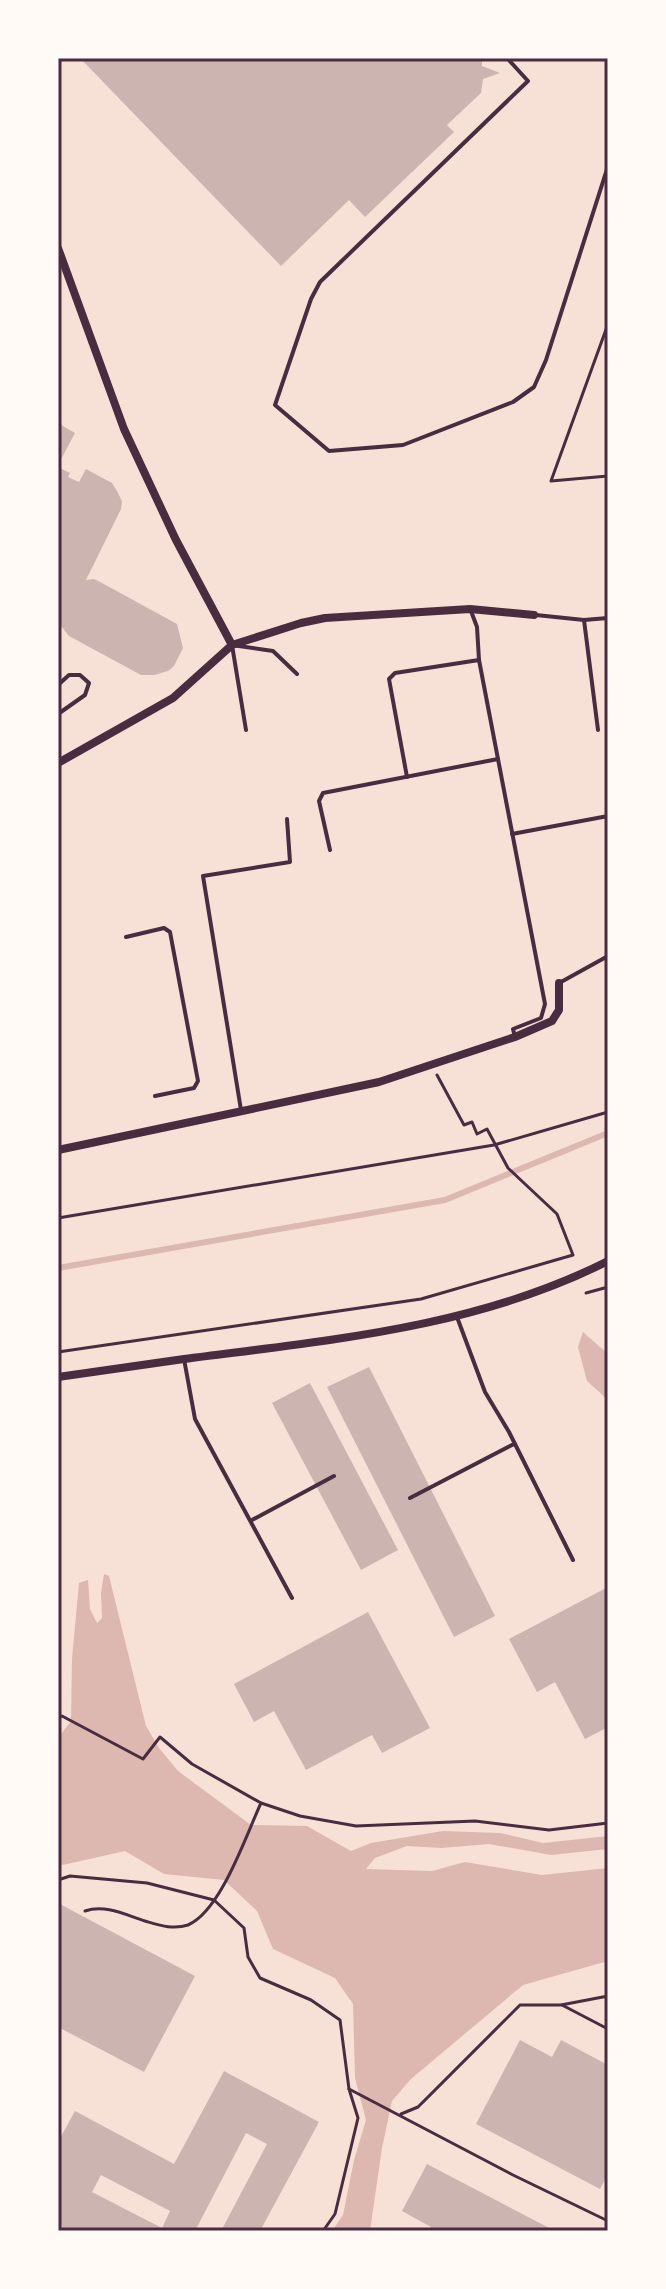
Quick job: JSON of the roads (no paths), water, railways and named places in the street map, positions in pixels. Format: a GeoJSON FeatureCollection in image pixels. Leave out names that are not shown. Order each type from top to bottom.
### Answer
{"type":"FeatureCollection","features":[{"type":"Feature","properties":{"kind":"street"},"geometry":{"type":"LineString","coordinates":[[58,248],[124,429],[176,540],[232,645]]}},
{"type":"Feature","properties":{"kind":"street"},"geometry":{"type":"LineString","coordinates":[[58,763],[173,698],[232,645],[301,623],[325,618],[470,609],[534,615]]}},
{"type":"Feature","properties":{"kind":"street"},"geometry":{"type":"LineString","coordinates":[[58,1150],[379,1082],[431,1065],[552,1021],[559,1010],[559,983]]}},
{"type":"Feature","properties":{"kind":"street"},"geometry":{"type":"LineString","coordinates":[[58,1377],[427,1325],[523,1297],[608,1261]]}},
{"type":"Feature","properties":{"kind":"lane"},"geometry":{"type":"LineString","coordinates":[[507,58],[528,81],[320,282],[311,299],[275,405],[321,447],[336,452],[403,445],[500,409],[526,394],[537,381],[546,360],[608,166]]}},
{"type":"Feature","properties":{"kind":"lane"},"geometry":{"type":"LineString","coordinates":[[470,609],[477,627],[479,660],[545,1004],[541,1018],[513,1029],[515,1037]]}},
{"type":"Feature","properties":{"kind":"lane"},"geometry":{"type":"LineString","coordinates":[[534,615],[584,620],[608,618]]}},
{"type":"Feature","properties":{"kind":"lane"},"geometry":{"type":"LineString","coordinates":[[584,620],[598,730]]}},
{"type":"Feature","properties":{"kind":"lane"},"geometry":{"type":"LineString","coordinates":[[246,730],[232,645],[273,651],[297,674]]}},
{"type":"Feature","properties":{"kind":"lane"},"geometry":{"type":"LineString","coordinates":[[407,777],[389,679],[395,673],[479,660]]}},
{"type":"Feature","properties":{"kind":"lane"},"geometry":{"type":"LineString","coordinates":[[58,685],[69,675],[80,675],[89,683],[85,695],[58,714]]}},
{"type":"Feature","properties":{"kind":"lane"},"geometry":{"type":"LineString","coordinates":[[330,850],[319,801],[323,793],[498,759]]}},
{"type":"Feature","properties":{"kind":"lane"},"geometry":{"type":"LineString","coordinates":[[512,834],[608,816]]}},
{"type":"Feature","properties":{"kind":"lane"},"geometry":{"type":"LineString","coordinates":[[242,1112],[203,876],[290,862],[287,819]]}},
{"type":"Feature","properties":{"kind":"lane"},"geometry":{"type":"LineString","coordinates":[[126,937],[164,928],[170,932],[198,1081],[194,1088],[155,1096]]}},
{"type":"Feature","properties":{"kind":"lane"},"geometry":{"type":"LineString","coordinates":[[559,983],[608,956]]}},
{"type":"Feature","properties":{"kind":"lane"},"geometry":{"type":"LineString","coordinates":[[457,1316],[485,1392],[573,1560]]}},
{"type":"Feature","properties":{"kind":"lane"},"geometry":{"type":"LineString","coordinates":[[184,1359],[195,1419],[292,1598]]}},
{"type":"Feature","properties":{"kind":"lane"},"geometry":{"type":"LineString","coordinates":[[410,1498],[514,1444]]}},
{"type":"Feature","properties":{"kind":"lane"},"geometry":{"type":"LineString","coordinates":[[251,1520],[334,1476]]}},
{"type":"Feature","properties":{"kind":"waterway"},"geometry":{"type":"LineString","coordinates":[[58,1268],[445,1200],[608,1133]]}}]}
